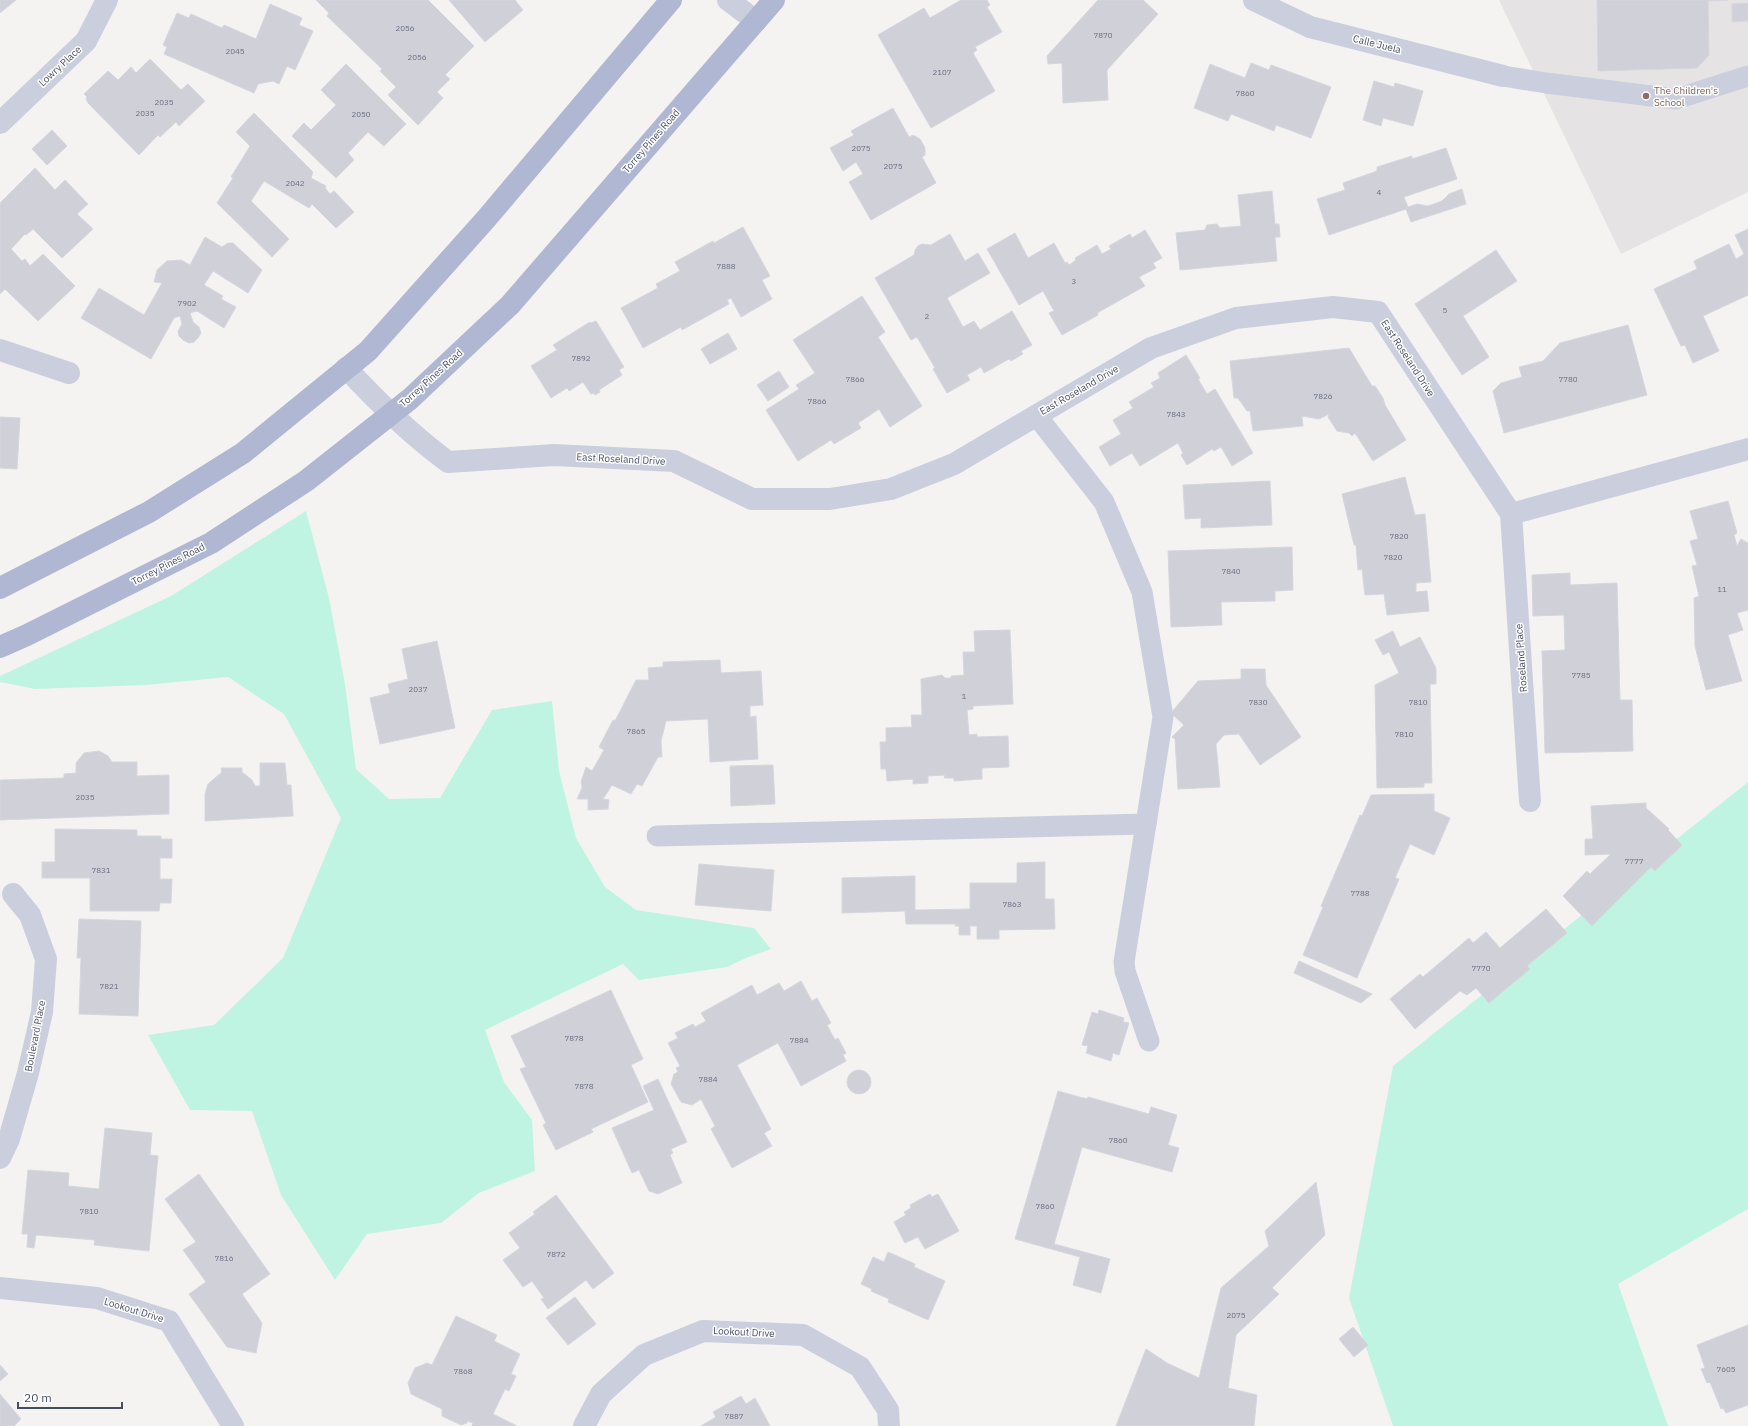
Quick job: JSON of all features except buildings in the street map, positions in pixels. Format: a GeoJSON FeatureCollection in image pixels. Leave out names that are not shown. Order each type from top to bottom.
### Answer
{"type":"FeatureCollection","features":[{"type":"Feature","properties":{"kind":"main road"},"geometry":{"type":"LineString","coordinates":[[0,588],[149,512],[243,453],[368,351],[486,219],[671,0]]}},
{"type":"Feature","properties":{"kind":"main road","name":"Torrey Pines Road"},"geometry":{"type":"LineString","coordinates":[[0,647],[28,635],[211,543],[306,481],[410,399],[510,305],[774,0]]}},
{"type":"Feature","properties":{"kind":"street","name":"Lowry Place"},"geometry":{"type":"LineString","coordinates":[[0,123],[86,42],[107,0]]}},
{"type":"Feature","properties":{"kind":"street"},"geometry":{"type":"LineString","coordinates":[[728,0],[756,21]]}},
{"type":"Feature","properties":{"kind":"street","name":"Calle Juela"},"geometry":{"type":"LineString","coordinates":[[1254,0],[1310,28],[1503,76]]}},
{"type":"Feature","properties":{"kind":"street","name":"East Roseland Drive"},"geometry":{"type":"LineString","coordinates":[[346,368],[390,415],[427,447],[448,462],[554,455],[674,461],[752,499],[822,499],[891,489],[954,464],[1151,348],[1236,318],[1332,307],[1378,312],[1511,514]]}},
{"type":"Feature","properties":{"kind":"street"},"geometry":{"type":"LineString","coordinates":[[0,350],[69,373]]}},
{"type":"Feature","properties":{"kind":"street"},"geometry":{"type":"LineString","coordinates":[[1511,514],[1748,449]]}},
{"type":"Feature","properties":{"kind":"street","name":"Roseland Place"},"geometry":{"type":"LineString","coordinates":[[1511,514],[1530,801]]}},
{"type":"Feature","properties":{"kind":"street","name":"Boulevard Place"},"geometry":{"type":"LineString","coordinates":[[0,1158],[10,1139],[30,1065],[42,1012],[46,959],[30,915],[13,894]]}},
{"type":"Feature","properties":{"kind":"street","name":"Lookout Drive"},"geometry":{"type":"LineString","coordinates":[[0,1288],[97,1298],[169,1321],[233,1426]]}},
{"type":"Feature","properties":{"kind":"street","name":"Lookout Drive"},"geometry":{"type":"LineString","coordinates":[[584,1426],[601,1394],[644,1355],[703,1331],[803,1335],[860,1367],[889,1418]]}},
{"type":"Feature","properties":{"kind":"lane"},"geometry":{"type":"LineString","coordinates":[[1503,76],[1546,83],[1676,99],[1748,76]]}},
{"type":"Feature","properties":{"kind":"lane"},"geometry":{"type":"LineString","coordinates":[[1036,415],[1104,502],[1142,592],[1164,717],[1124,962],[1125,971],[1149,1041]]}},
{"type":"Feature","properties":{"kind":"lane"},"geometry":{"type":"LineString","coordinates":[[657,836],[1146,824]]}},
{"type":"Feature","properties":{"kind":"shaded area","name":"The Children's School"},"geometry":{"type":"Polygon","coordinates":[[[1499,0],[1748,0],[1748,192],[1621,254],[1499,0]]]}},
{"type":"Feature","properties":{"kind":"green space"},"geometry":{"type":"Polygon","coordinates":[[[306,511],[329,598],[345,684],[356,769],[389,799],[440,798],[492,710],[552,701],[559,771],[576,838],[605,887],[636,910],[754,928],[771,949],[727,967],[639,980],[623,964],[485,1030],[504,1082],[532,1120],[535,1171],[479,1193],[441,1223],[367,1234],[335,1280],[281,1195],[252,1111],[190,1110],[148,1035],[214,1025],[283,958],[341,818],[284,714],[228,677],[146,685],[35,689],[0,682],[0,676],[171,596],[306,511]]]}},
{"type":"Feature","properties":{"kind":"green space"},"geometry":{"type":"Polygon","coordinates":[[[1748,782],[1748,1209],[1618,1284],[1668,1426],[1393,1426],[1349,1298],[1393,1066],[1748,782]]]}},
{"type":"Feature","properties":{"kind":"place","name":"The Children's School"},"geometry":{"type":"Point","coordinates":[1646,96]}}]}
